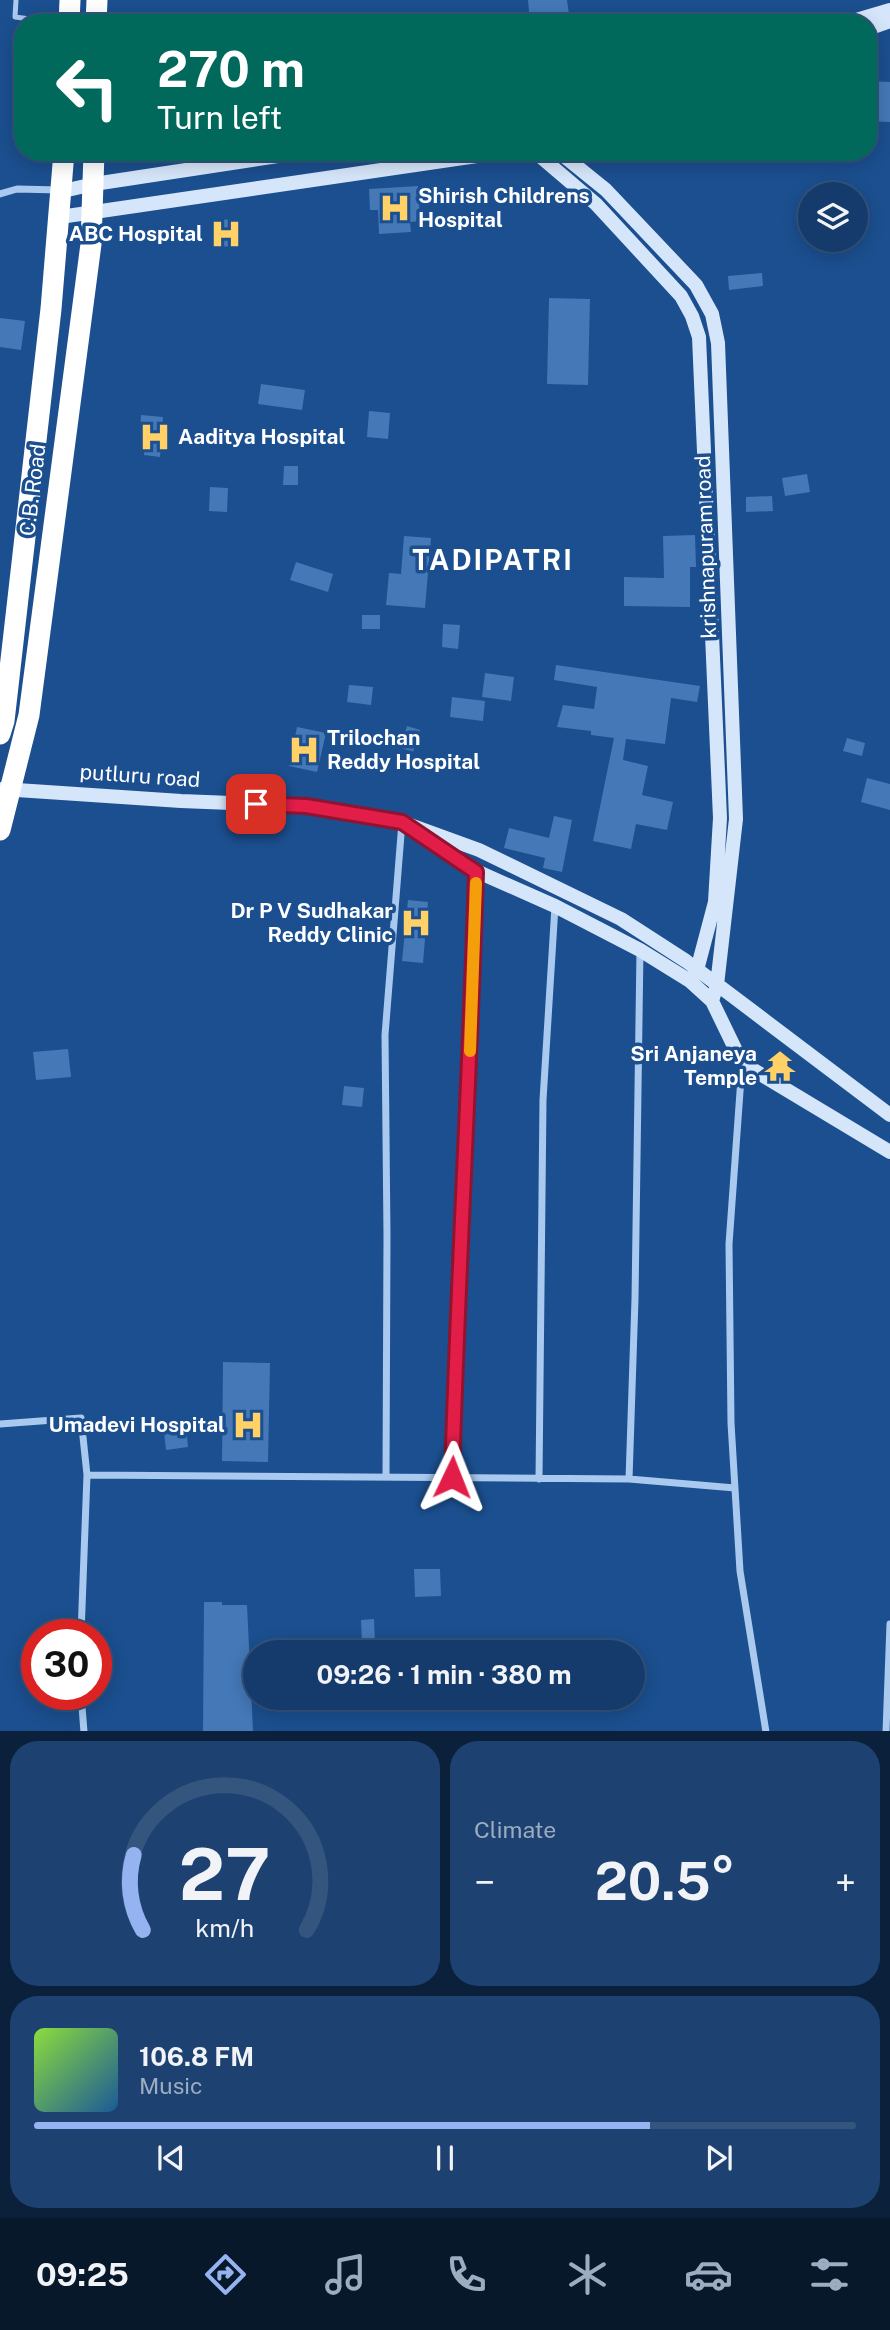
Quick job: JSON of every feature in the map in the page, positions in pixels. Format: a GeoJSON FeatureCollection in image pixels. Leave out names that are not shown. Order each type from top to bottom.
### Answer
{"type":"FeatureCollection","features":[{"type":"Feature","properties":{"kind":"highway"},"geometry":{"type":"LineString","coordinates":[[0,734],[6,708],[63,191],[64,161]]}},
{"type":"Feature","properties":{"kind":"highway","name":"C.B. Road"},"geometry":{"type":"LineString","coordinates":[[0,830],[5,789],[29,715],[92,244],[94,161]]}},
{"type":"Feature","properties":{"kind":"main road"},"geometry":{"type":"LineString","coordinates":[[63,191],[245,161]]}},
{"type":"Feature","properties":{"kind":"main road"},"geometry":{"type":"LineString","coordinates":[[60,217],[443,161]]}},
{"type":"Feature","properties":{"kind":"main road","name":"krishnapuram road"},"geometry":{"type":"LineString","coordinates":[[545,161],[596,204],[681,296],[699,337],[720,818],[715,902],[694,975]]}},
{"type":"Feature","properties":{"kind":"main road","name":"krishnapuram road"},"geometry":{"type":"LineString","coordinates":[[570,161],[606,190],[696,285],[712,314],[718,343],[736,819],[717,985],[712,1001]]}},
{"type":"Feature","properties":{"kind":"main road","name":"putluru road"},"geometry":{"type":"LineString","coordinates":[[5,789],[306,806],[402,822]]}},
{"type":"Feature","properties":{"kind":"main road"},"geometry":{"type":"LineString","coordinates":[[402,822],[479,850],[621,919],[694,975],[712,1001],[742,1063],[890,1152]]}},
{"type":"Feature","properties":{"kind":"main road"},"geometry":{"type":"LineString","coordinates":[[402,822],[476,872],[555,906],[640,950],[717,985],[890,1115]]}},
{"type":"Feature","properties":{"kind":"street"},"geometry":{"type":"LineString","coordinates":[[0,194],[17,189],[63,191]]}},
{"type":"Feature","properties":{"kind":"street"},"geometry":{"type":"LineString","coordinates":[[386,1476],[384,1035],[402,822]]}},
{"type":"Feature","properties":{"kind":"street"},"geometry":{"type":"LineString","coordinates":[[452,1477],[459,1240],[471,1030],[476,872]]}},
{"type":"Feature","properties":{"kind":"street"},"geometry":{"type":"LineString","coordinates":[[539,1479],[543,1100],[555,906]]}},
{"type":"Feature","properties":{"kind":"street"},"geometry":{"type":"LineString","coordinates":[[629,1479],[635,1299],[640,950]]}},
{"type":"Feature","properties":{"kind":"street"},"geometry":{"type":"LineString","coordinates":[[742,1063],[729,1244],[731,1423],[740,1571],[766,1731]]}},
{"type":"Feature","properties":{"kind":"street"},"geometry":{"type":"LineString","coordinates":[[0,1424],[82,1418],[87,1475],[82,1619]]}},
{"type":"Feature","properties":{"kind":"street"},"geometry":{"type":"LineString","coordinates":[[87,1475],[629,1479],[735,1488]]}},
{"type":"Feature","properties":{"kind":"street"},"geometry":{"type":"LineString","coordinates":[[886,1731],[890,1624]]}},
{"type":"Feature","properties":{"kind":"street"},"geometry":{"type":"LineString","coordinates":[[82,1710],[84,1731]]}},
{"type":"Feature","properties":{"kind":"building"},"geometry":{"type":"Polygon","coordinates":[[[528,0],[567,0],[569,14],[529,14],[528,0]]]}},
{"type":"Feature","properties":{"kind":"building"},"geometry":{"type":"Polygon","coordinates":[[[877,81],[890,82],[890,122],[877,121],[877,81]]]}},
{"type":"Feature","properties":{"kind":"building"},"geometry":{"type":"Polygon","coordinates":[[[418,186],[420,221],[410,222],[411,232],[379,234],[378,210],[370,210],[369,189],[418,186]]]}},
{"type":"Feature","properties":{"kind":"building"},"geometry":{"type":"Polygon","coordinates":[[[240,219],[240,246],[212,247],[211,220],[240,219]]]}},
{"type":"Feature","properties":{"kind":"building"},"geometry":{"type":"Polygon","coordinates":[[[762,273],[763,286],[729,290],[728,276],[762,273]]]}},
{"type":"Feature","properties":{"kind":"building"},"geometry":{"type":"Polygon","coordinates":[[[549,298],[590,299],[588,385],[547,384],[549,298]]]}},
{"type":"Feature","properties":{"kind":"building"},"geometry":{"type":"Polygon","coordinates":[[[0,318],[25,321],[21,350],[0,347],[0,318]]]}},
{"type":"Feature","properties":{"kind":"building"},"geometry":{"type":"Polygon","coordinates":[[[261,384],[305,390],[302,410],[258,404],[261,384]]]}},
{"type":"Feature","properties":{"kind":"building"},"geometry":{"type":"Polygon","coordinates":[[[369,411],[390,413],[388,439],[367,437],[369,411]]]}},
{"type":"Feature","properties":{"kind":"building"},"geometry":{"type":"Polygon","coordinates":[[[141,415],[163,417],[160,457],[144,455],[145,434],[140,434],[141,415]]]}},
{"type":"Feature","properties":{"kind":"building"},"geometry":{"type":"Polygon","coordinates":[[[284,466],[298,466],[298,485],[283,485],[284,466]]]}},
{"type":"Feature","properties":{"kind":"building"},"geometry":{"type":"Polygon","coordinates":[[[807,474],[810,492],[785,496],[782,478],[807,474]]]}},
{"type":"Feature","properties":{"kind":"building"},"geometry":{"type":"Polygon","coordinates":[[[210,487],[228,488],[227,512],[209,511],[210,487]]]}},
{"type":"Feature","properties":{"kind":"building"},"geometry":{"type":"Polygon","coordinates":[[[772,496],[773,511],[746,512],[746,497],[772,496]]]}},
{"type":"Feature","properties":{"kind":"building"},"geometry":{"type":"Polygon","coordinates":[[[695,535],[696,567],[690,567],[690,607],[624,606],[624,577],[664,578],[663,536],[695,535]]]}},
{"type":"Feature","properties":{"kind":"building"},"geometry":{"type":"Polygon","coordinates":[[[404,536],[431,538],[425,608],[386,605],[389,573],[401,574],[404,536]]]}},
{"type":"Feature","properties":{"kind":"building"},"geometry":{"type":"Polygon","coordinates":[[[296,562],[333,574],[328,592],[290,580],[296,562]]]}},
{"type":"Feature","properties":{"kind":"building"},"geometry":{"type":"Polygon","coordinates":[[[362,615],[380,615],[380,629],[362,629],[362,615]]]}},
{"type":"Feature","properties":{"kind":"building"},"geometry":{"type":"Polygon","coordinates":[[[443,624],[460,625],[458,649],[442,647],[443,624]]]}},
{"type":"Feature","properties":{"kind":"building"},"geometry":{"type":"Polygon","coordinates":[[[556,665],[700,686],[697,702],[671,698],[665,744],[626,739],[623,760],[648,766],[642,795],[673,802],[667,830],[636,824],[631,849],[593,841],[614,738],[591,735],[591,731],[557,727],[563,705],[594,709],[597,687],[554,680],[556,665]]]}},
{"type":"Feature","properties":{"kind":"building"},"geometry":{"type":"Polygon","coordinates":[[[485,673],[514,677],[511,701],[482,697],[485,673]]]}},
{"type":"Feature","properties":{"kind":"building"},"geometry":{"type":"Polygon","coordinates":[[[349,685],[373,687],[371,705],[347,702],[349,685]]]}},
{"type":"Feature","properties":{"kind":"building"},"geometry":{"type":"Polygon","coordinates":[[[452,697],[485,701],[483,721],[450,717],[452,697]]]}},
{"type":"Feature","properties":{"kind":"building"},"geometry":{"type":"Polygon","coordinates":[[[407,726],[420,730],[413,752],[401,748],[407,726]]]}},
{"type":"Feature","properties":{"kind":"building"},"geometry":{"type":"Polygon","coordinates":[[[297,727],[326,733],[317,772],[289,766],[297,727]]]}},
{"type":"Feature","properties":{"kind":"building"},"geometry":{"type":"Polygon","coordinates":[[[847,738],[865,743],[862,756],[843,751],[847,738]]]}},
{"type":"Feature","properties":{"kind":"building"},"geometry":{"type":"Polygon","coordinates":[[[867,778],[890,784],[890,810],[861,802],[867,778]]]}},
{"type":"Feature","properties":{"kind":"building"},"geometry":{"type":"Polygon","coordinates":[[[554,816],[572,820],[562,872],[543,868],[545,858],[504,848],[509,828],[549,838],[554,816]]]}},
{"type":"Feature","properties":{"kind":"building"},"geometry":{"type":"Polygon","coordinates":[[[408,900],[428,902],[423,963],[402,961],[408,900]]]}},
{"type":"Feature","properties":{"kind":"building"},"geometry":{"type":"Polygon","coordinates":[[[68,1049],[71,1077],[36,1080],[33,1052],[68,1049]]]}},
{"type":"Feature","properties":{"kind":"building"},"geometry":{"type":"Polygon","coordinates":[[[344,1086],[364,1088],[362,1107],[342,1105],[344,1086]]]}},
{"type":"Feature","properties":{"kind":"building"},"geometry":{"type":"Polygon","coordinates":[[[223,1362],[270,1363],[268,1462],[222,1461],[223,1362]]]}},
{"type":"Feature","properties":{"kind":"building"},"geometry":{"type":"Polygon","coordinates":[[[177,1422],[177,1427],[186,1426],[188,1447],[166,1450],[163,1423],[177,1422]]]}},
{"type":"Feature","properties":{"kind":"building"},"geometry":{"type":"Polygon","coordinates":[[[414,1569],[440,1569],[441,1596],[415,1597],[414,1569]]]}},
{"type":"Feature","properties":{"kind":"building"},"geometry":{"type":"Polygon","coordinates":[[[204,1602],[247,1605],[249,1640],[243,1640],[243,1710],[252,1710],[253,1731],[203,1731],[204,1602]]]}},
{"type":"Feature","properties":{"kind":"building"},"geometry":{"type":"Polygon","coordinates":[[[374,1619],[375,1640],[362,1640],[361,1620],[374,1619]]]}},
{"type":"Feature","properties":{"kind":"slow traffic"},"geometry":{"type":"LineString","coordinates":[[470,1051],[476,883]]}},
{"type":"Feature","properties":{"kind":"place","name":"Shirish Childrens Hospital"},"geometry":{"type":"Point","coordinates":[395,208]}},
{"type":"Feature","properties":{"kind":"place","name":"ABC Hospital"},"geometry":{"type":"Point","coordinates":[226,234]}},
{"type":"Feature","properties":{"kind":"place","name":"Aaditya Hospital"},"geometry":{"type":"Point","coordinates":[155,437]}},
{"type":"Feature","properties":{"kind":"place","name":"Trilochan Reddy Hospital"},"geometry":{"type":"Point","coordinates":[304,750]}},
{"type":"Feature","properties":{"kind":"place","name":"Dr P V Sudhakar Reddy Clinic"},"geometry":{"type":"Point","coordinates":[416,923]}},
{"type":"Feature","properties":{"kind":"place","name":"Sri Anjaneya Temple"},"geometry":{"type":"Point","coordinates":[780,1066]}},
{"type":"Feature","properties":{"kind":"place","name":"Umadevi Hospital"},"geometry":{"type":"Point","coordinates":[248,1425]}},
{"type":"Feature","properties":{"kind":"district","name":"TADIPATRI"},"geometry":{"type":"Point","coordinates":[493,560]}},
{"type":"Feature","properties":{"kind":"route"},"geometry":{"type":"LineString","coordinates":[[256,804],[306,806],[402,822],[476,872],[471,1030],[459,1240],[452,1477]]}}]}
